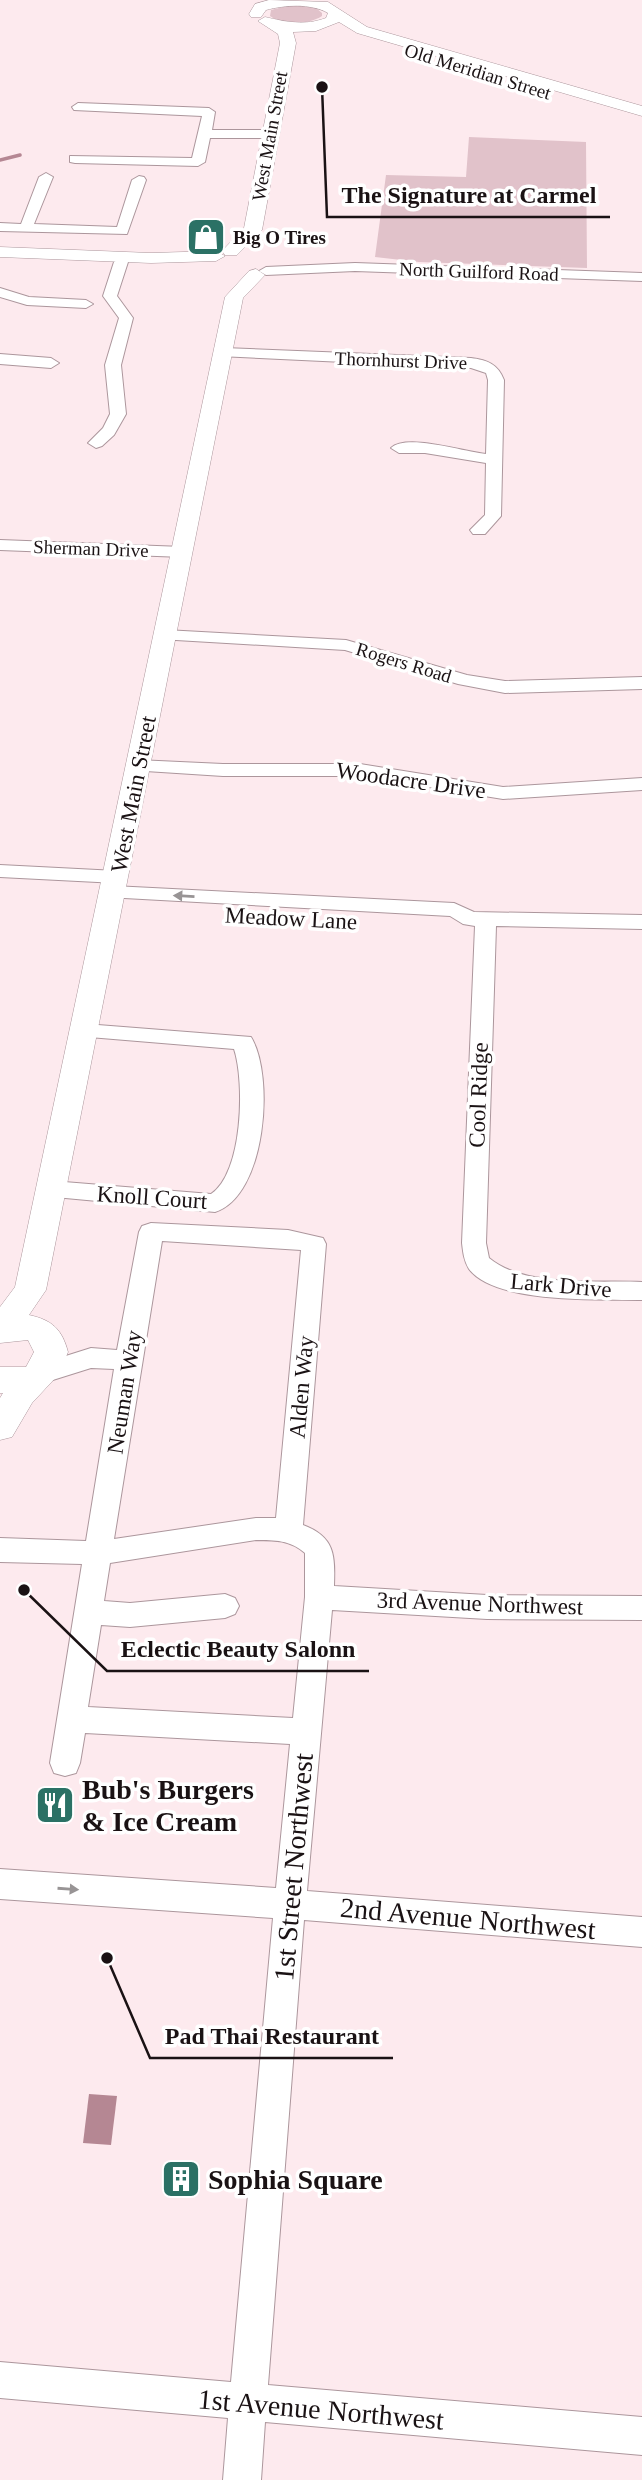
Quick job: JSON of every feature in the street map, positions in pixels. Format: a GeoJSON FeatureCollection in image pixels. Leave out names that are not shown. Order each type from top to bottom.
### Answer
{"type":"FeatureCollection","features":[{"type":"Feature","properties":{"kind":"main road"},"geometry":{"type":"LineString","coordinates":[[256,14],[260,7],[287,0],[331,12]]}},
{"type":"Feature","properties":{"kind":"main road"},"geometry":{"type":"LineString","coordinates":[[244,2],[256,14],[273,24],[301,33],[331,12]]}},
{"type":"Feature","properties":{"kind":"main road","name":"Old Meridian Street"},"geometry":{"type":"LineString","coordinates":[[331,12],[362,30],[642,111]]}},
{"type":"Feature","properties":{"kind":"main road","name":"Old Meridian Street"},"geometry":{"type":"LineString","coordinates":[[331,12],[642,120]]}},
{"type":"Feature","properties":{"kind":"main road","name":"West Main Street"},"geometry":{"type":"LineString","coordinates":[[1,1331],[30,1290],[52,1191],[224,353],[225,271],[253,230],[271,134],[301,33],[285,32],[273,24]]}},
{"type":"Feature","properties":{"kind":"main road","name":"West Main Street"},"geometry":{"type":"LineString","coordinates":[[253,230],[262,262]]}},
{"type":"Feature","properties":{"kind":"main road"},"geometry":{"type":"LineString","coordinates":[[0,252],[160,258],[225,271],[262,262]]}},
{"type":"Feature","properties":{"kind":"main road"},"geometry":{"type":"LineString","coordinates":[[0,257],[121,262],[225,271],[262,262]]}},
{"type":"Feature","properties":{"kind":"main road"},"geometry":{"type":"LineString","coordinates":[[0,1425],[36,1376],[50,1362],[52,1347],[30,1290]]}},
{"type":"Feature","properties":{"kind":"main road"},"geometry":{"type":"LineString","coordinates":[[1,1331],[16,1327],[30,1328],[48,1339]]}},
{"type":"Feature","properties":{"kind":"main road"},"geometry":{"type":"LineString","coordinates":[[0,1380],[15,1382],[36,1376]]}},
{"type":"Feature","properties":{"kind":"street"},"geometry":{"type":"LineString","coordinates":[[75,159],[198,162],[209,112],[78,107]]}},
{"type":"Feature","properties":{"kind":"street"},"geometry":{"type":"LineString","coordinates":[[205,134],[271,134]]}},
{"type":"Feature","properties":{"kind":"street"},"geometry":{"type":"LineString","coordinates":[[26,228],[46,177]]}},
{"type":"Feature","properties":{"kind":"street"},"geometry":{"type":"LineString","coordinates":[[0,227],[122,231],[139,180]]}},
{"type":"Feature","properties":{"kind":"street"},"geometry":{"type":"LineString","coordinates":[[71,254],[80,230]]}},
{"type":"Feature","properties":{"kind":"street"},"geometry":{"type":"LineString","coordinates":[[96,443],[113,430],[119,413],[113,366],[126,318],[111,299],[110,293],[121,262]]}},
{"type":"Feature","properties":{"kind":"street","name":"North Guilford Road"},"geometry":{"type":"LineString","coordinates":[[262,262],[315,267],[642,277]]}},
{"type":"Feature","properties":{"kind":"street"},"geometry":{"type":"LineString","coordinates":[[0,313],[6,295],[27,301],[86,304]]}},
{"type":"Feature","properties":{"kind":"street","name":"Thornhurst Drive"},"geometry":{"type":"LineString","coordinates":[[224,353],[480,364],[494,371],[493,516],[479,530]]}},
{"type":"Feature","properties":{"kind":"street"},"geometry":{"type":"LineString","coordinates":[[0,359],[51,363]]}},
{"type":"Feature","properties":{"kind":"street"},"geometry":{"type":"LineString","coordinates":[[399,448],[430,447],[474,459],[494,459]]}},
{"type":"Feature","properties":{"kind":"street","name":"Sherman Drive"},"geometry":{"type":"LineString","coordinates":[[0,545],[183,552]]}},
{"type":"Feature","properties":{"kind":"street","name":"Rogers Road"},"geometry":{"type":"LineString","coordinates":[[165,635],[346,645],[465,680],[505,687],[642,683]]}},
{"type":"Feature","properties":{"kind":"street","name":"Woodacre Drive"},"geometry":{"type":"LineString","coordinates":[[138,766],[223,770],[360,770],[503,793],[642,784]]}},
{"type":"Feature","properties":{"kind":"street","name":"Meadow Lane"},"geometry":{"type":"LineString","coordinates":[[0,871],[113,893],[454,925],[478,919],[642,922]]}},
{"type":"Feature","properties":{"kind":"street","name":"Cool Ridge"},"geometry":{"type":"LineString","coordinates":[[478,919],[474,1243],[476,1258],[484,1268]]}},
{"type":"Feature","properties":{"kind":"street","name":"Knoll Court"},"geometry":{"type":"LineString","coordinates":[[52,1191],[215,1203],[228,1196],[245,1158],[253,1084],[243,1042],[85,1031]]}},
{"type":"Feature","properties":{"kind":"street","name":"Neuman Way"},"geometry":{"type":"LineString","coordinates":[[65,1763],[128,1360],[151,1232],[288,1238],[314,1244]]}},
{"type":"Feature","properties":{"kind":"street","name":"Alden Way"},"geometry":{"type":"LineString","coordinates":[[289,1530],[314,1244]]}},
{"type":"Feature","properties":{"kind":"street","name":"Lark Drive"},"geometry":{"type":"LineString","coordinates":[[484,1268],[501,1280],[513,1284],[642,1291]]}},
{"type":"Feature","properties":{"kind":"street"},"geometry":{"type":"LineString","coordinates":[[48,1339],[92,1359]]}},
{"type":"Feature","properties":{"kind":"street"},"geometry":{"type":"LineString","coordinates":[[36,1376],[92,1359],[128,1360]]}},
{"type":"Feature","properties":{"kind":"street"},"geometry":{"type":"LineString","coordinates":[[0,1550],[99,1553],[256,1529],[289,1530]]}},
{"type":"Feature","properties":{"kind":"street","name":"1st Street Northwest"},"geometry":{"type":"LineString","coordinates":[[242,2480],[321,1564],[318,1548],[307,1538],[289,1530]]}},
{"type":"Feature","properties":{"kind":"street","name":"3rd Avenue Northwest"},"geometry":{"type":"LineString","coordinates":[[319,1597],[487,1606],[642,1608]]}},
{"type":"Feature","properties":{"kind":"street"},"geometry":{"type":"LineString","coordinates":[[90,1612],[131,1615],[225,1606]]}},
{"type":"Feature","properties":{"kind":"street"},"geometry":{"type":"LineString","coordinates":[[72,1719],[305,1732]]}},
{"type":"Feature","properties":{"kind":"street","name":"2nd Avenue Northwest"},"geometry":{"type":"LineString","coordinates":[[0,1884],[290,1903],[642,1932]]}},
{"type":"Feature","properties":{"kind":"street","name":"1st Avenue Northwest"},"geometry":{"type":"LineString","coordinates":[[0,2380],[642,2436]]}},
{"type":"Feature","properties":{"kind":"shaded area"},"geometry":{"type":"Polygon","coordinates":[[[291,5],[315,7],[322,16],[296,23],[270,16],[271,10],[291,5]]]}},
{"type":"Feature","properties":{"kind":"shaded area"},"geometry":{"type":"Polygon","coordinates":[[[469,137],[586,142],[587,268],[419,262],[375,257],[386,175],[466,177],[469,137]]]}},
{"type":"Feature","properties":{"kind":"shaded area"},"geometry":{"type":"Polygon","coordinates":[[[89,2094],[117,2096],[111,2145],[83,2143],[89,2094]]]}},
{"type":"Feature","properties":{"kind":"waterway"},"geometry":{"type":"LineString","coordinates":[[0,160],[20,155]]}},
{"type":"Feature","properties":{"kind":"place","name":"The Signature at Carmel"},"geometry":{"type":"Point","coordinates":[322,87]}},
{"type":"Feature","properties":{"kind":"place","name":"Big O Tires"},"geometry":{"type":"Point","coordinates":[206,237]}},
{"type":"Feature","properties":{"kind":"place","name":"Eclectic Beauty Salonn"},"geometry":{"type":"Point","coordinates":[24,1590]}},
{"type":"Feature","properties":{"kind":"place","name":"Bub's Burgers & Ice Cream"},"geometry":{"type":"Point","coordinates":[55,1805]}},
{"type":"Feature","properties":{"kind":"place","name":"Pad Thai Restaurant"},"geometry":{"type":"Point","coordinates":[107,1958]}},
{"type":"Feature","properties":{"kind":"place","name":"Sophia Square"},"geometry":{"type":"Point","coordinates":[181,2179]}}]}
